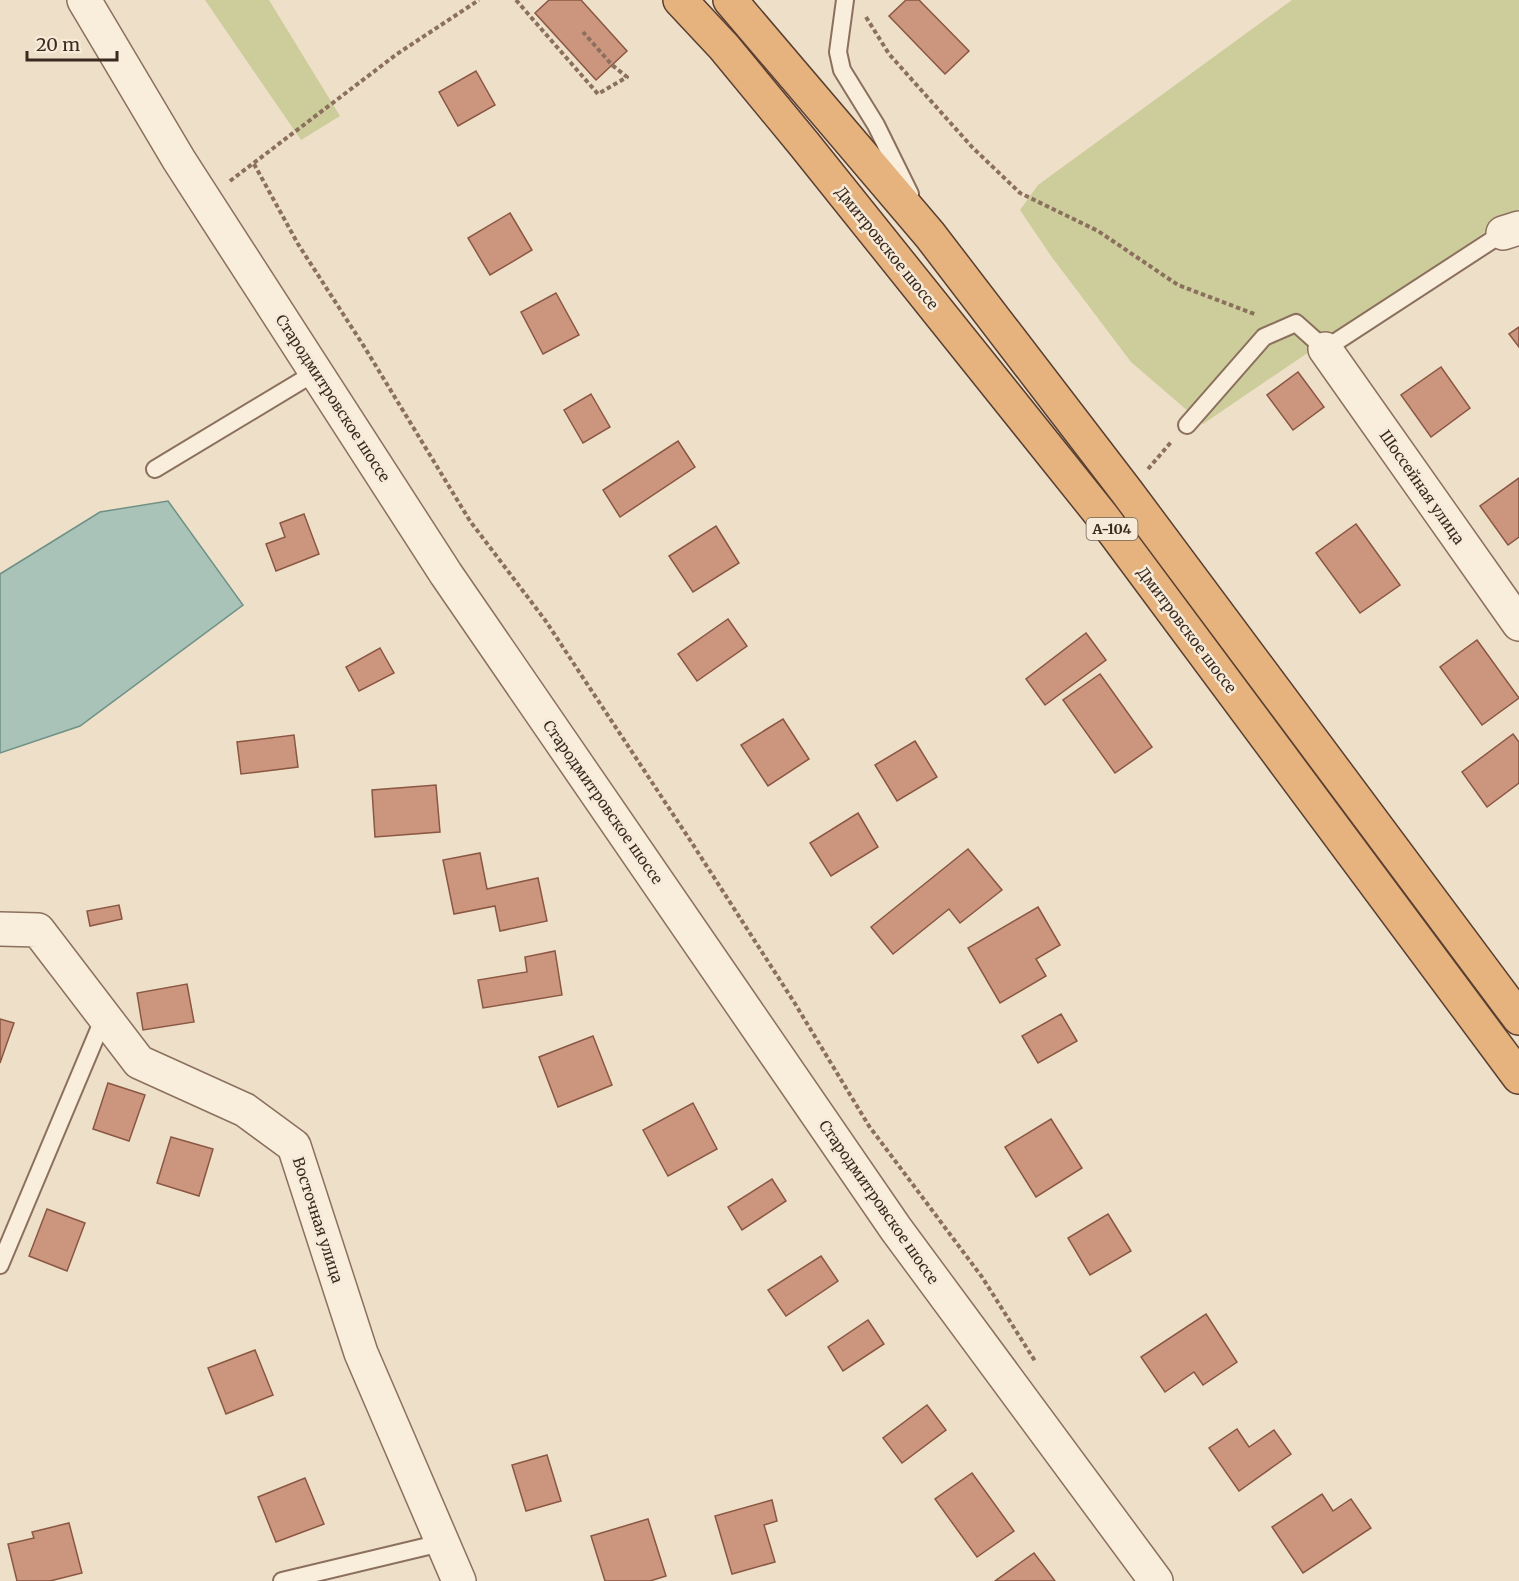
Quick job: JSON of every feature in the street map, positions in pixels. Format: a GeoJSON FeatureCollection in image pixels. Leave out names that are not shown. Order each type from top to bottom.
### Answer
{"type":"FeatureCollection","features":[{"type":"Feature","properties":{"kind":"highway","name":"Дмитровское шоссе"},"geometry":{"type":"LineString","coordinates":[[680,0],[724,47],[804,144],[1102,516],[1519,1077]]}},
{"type":"Feature","properties":{"kind":"highway","name":"А-104"},"geometry":{"type":"LineString","coordinates":[[730,0],[930,235],[1127,492],[1519,1018]]}},
{"type":"Feature","properties":{"kind":"street","name":"Стародмитровское шоссе"},"geometry":{"type":"LineString","coordinates":[[84,0],[179,160],[453,584],[896,1229],[1156,1581]]}},
{"type":"Feature","properties":{"kind":"street","name":"Шоссейная улица"},"geometry":{"type":"LineString","coordinates":[[1326,349],[1519,624]]}},
{"type":"Feature","properties":{"kind":"street","name":"Восточная улица"},"geometry":{"type":"LineString","coordinates":[[0,929],[38,930],[139,1062],[245,1110],[294,1146],[362,1353],[459,1581]]}},
{"type":"Feature","properties":{"kind":"lane"},"geometry":{"type":"LineString","coordinates":[[845,0],[838,52],[842,70],[876,125],[930,235]]}},
{"type":"Feature","properties":{"kind":"lane"},"geometry":{"type":"LineString","coordinates":[[1187,425],[1264,337],[1296,323],[1326,349],[1511,231]]}},
{"type":"Feature","properties":{"kind":"lane"},"geometry":{"type":"LineString","coordinates":[[155,469],[316,372]]}},
{"type":"Feature","properties":{"kind":"lane"},"geometry":{"type":"LineString","coordinates":[[0,1265],[105,1016]]}},
{"type":"Feature","properties":{"kind":"lane"},"geometry":{"type":"LineString","coordinates":[[282,1581],[441,1543]]}},
{"type":"Feature","properties":{"kind":"path"},"geometry":{"type":"LineString","coordinates":[[480,0],[397,54],[254,164],[298,244],[365,348],[470,521],[545,620],[690,840],[794,1002],[868,1126],[982,1276],[1039,1366]]}},
{"type":"Feature","properties":{"kind":"path"},"geometry":{"type":"LineString","coordinates":[[516,0],[598,94],[627,77],[612,65],[582,32]]}},
{"type":"Feature","properties":{"kind":"path"},"geometry":{"type":"LineString","coordinates":[[859,14],[868,19],[890,54],[972,147],[1020,194],[1098,231],[1178,285],[1259,316],[1296,323]]}},
{"type":"Feature","properties":{"kind":"path"},"geometry":{"type":"LineString","coordinates":[[1127,492],[1187,425]]}},
{"type":"Feature","properties":{"kind":"green space"},"geometry":{"type":"Polygon","coordinates":[[[205,0],[269,0],[340,116],[301,140],[205,0]]]}},
{"type":"Feature","properties":{"kind":"green space"},"geometry":{"type":"Polygon","coordinates":[[[1292,0],[1519,0],[1519,209],[1203,424],[1131,362],[1051,256],[1020,210],[1038,185],[1292,0]]]}},
{"type":"Feature","properties":{"kind":"shaded area"},"geometry":{"type":"Polygon","coordinates":[[[168,501],[243,605],[80,726],[0,753],[0,574],[100,512],[168,501]]]}},
{"type":"Feature","properties":{"kind":"building"},"geometry":{"type":"Polygon","coordinates":[[[549,0],[581,0],[627,51],[596,80],[535,13],[549,0]]]}},
{"type":"Feature","properties":{"kind":"building"},"geometry":{"type":"Polygon","coordinates":[[[906,0],[919,0],[969,51],[945,74],[889,16],[906,0]]]}},
{"type":"Feature","properties":{"kind":"building"},"geometry":{"type":"Polygon","coordinates":[[[476,71],[495,105],[458,126],[439,92],[476,71]]]}},
{"type":"Feature","properties":{"kind":"building"},"geometry":{"type":"Polygon","coordinates":[[[510,213],[532,250],[490,275],[468,238],[510,213]]]}},
{"type":"Feature","properties":{"kind":"building"},"geometry":{"type":"Polygon","coordinates":[[[556,293],[579,335],[543,354],[521,312],[556,293]]]}},
{"type":"Feature","properties":{"kind":"building"},"geometry":{"type":"Polygon","coordinates":[[[1519,327],[1519,347],[1509,334],[1519,327]]]}},
{"type":"Feature","properties":{"kind":"building"},"geometry":{"type":"Polygon","coordinates":[[[1441,367],[1470,408],[1431,437],[1401,395],[1441,367]]]}},
{"type":"Feature","properties":{"kind":"building"},"geometry":{"type":"Polygon","coordinates":[[[1298,372],[1324,407],[1293,430],[1267,395],[1298,372]]]}},
{"type":"Feature","properties":{"kind":"building"},"geometry":{"type":"Polygon","coordinates":[[[591,394],[610,427],[583,443],[564,410],[591,394]]]}},
{"type":"Feature","properties":{"kind":"building"},"geometry":{"type":"Polygon","coordinates":[[[678,441],[695,467],[620,517],[603,490],[678,441]]]}},
{"type":"Feature","properties":{"kind":"building"},"geometry":{"type":"Polygon","coordinates":[[[1519,478],[1519,537],[1508,545],[1480,506],[1519,478]]]}},
{"type":"Feature","properties":{"kind":"building"},"geometry":{"type":"Polygon","coordinates":[[[304,514],[319,554],[276,571],[266,544],[285,537],[280,523],[304,514]]]}},
{"type":"Feature","properties":{"kind":"building"},"geometry":{"type":"Polygon","coordinates":[[[1356,524],[1400,585],[1360,613],[1316,553],[1356,524]]]}},
{"type":"Feature","properties":{"kind":"building"},"geometry":{"type":"Polygon","coordinates":[[[716,526],[739,563],[693,592],[669,556],[716,526]]]}},
{"type":"Feature","properties":{"kind":"building"},"geometry":{"type":"Polygon","coordinates":[[[728,619],[747,646],[697,681],[678,654],[728,619]]]}},
{"type":"Feature","properties":{"kind":"building"},"geometry":{"type":"Polygon","coordinates":[[[1086,633],[1106,660],[1045,705],[1026,679],[1086,633]]]}},
{"type":"Feature","properties":{"kind":"building"},"geometry":{"type":"Polygon","coordinates":[[[1477,640],[1519,698],[1482,725],[1440,667],[1477,640]]]}},
{"type":"Feature","properties":{"kind":"building"},"geometry":{"type":"Polygon","coordinates":[[[380,648],[394,673],[359,691],[346,667],[380,648]]]}},
{"type":"Feature","properties":{"kind":"building"},"geometry":{"type":"Polygon","coordinates":[[[1100,674],[1152,747],[1115,773],[1063,700],[1100,674]]]}},
{"type":"Feature","properties":{"kind":"building"},"geometry":{"type":"Polygon","coordinates":[[[783,719],[809,759],[768,786],[741,745],[783,719]]]}},
{"type":"Feature","properties":{"kind":"building"},"geometry":{"type":"Polygon","coordinates":[[[1513,734],[1519,742],[1519,783],[1487,807],[1462,772],[1513,734]]]}},
{"type":"Feature","properties":{"kind":"building"},"geometry":{"type":"Polygon","coordinates":[[[294,735],[298,767],[241,774],[237,742],[294,735]]]}},
{"type":"Feature","properties":{"kind":"building"},"geometry":{"type":"Polygon","coordinates":[[[915,741],[937,777],[897,801],[875,765],[915,741]]]}},
{"type":"Feature","properties":{"kind":"building"},"geometry":{"type":"Polygon","coordinates":[[[436,785],[440,832],[375,837],[372,790],[436,785]]]}},
{"type":"Feature","properties":{"kind":"building"},"geometry":{"type":"Polygon","coordinates":[[[858,813],[878,847],[831,876],[810,843],[858,813]]]}},
{"type":"Feature","properties":{"kind":"building"},"geometry":{"type":"Polygon","coordinates":[[[968,849],[1002,890],[960,923],[949,909],[893,954],[871,927],[968,849]]]}},
{"type":"Feature","properties":{"kind":"building"},"geometry":{"type":"Polygon","coordinates":[[[480,853],[487,889],[538,878],[547,921],[500,931],[495,906],[454,914],[443,860],[480,853]]]}},
{"type":"Feature","properties":{"kind":"building"},"geometry":{"type":"Polygon","coordinates":[[[119,905],[122,919],[90,926],[87,911],[119,905]]]}},
{"type":"Feature","properties":{"kind":"building"},"geometry":{"type":"Polygon","coordinates":[[[1038,907],[1060,945],[1036,959],[1046,976],[1000,1003],[968,948],[1038,907]]]}},
{"type":"Feature","properties":{"kind":"building"},"geometry":{"type":"Polygon","coordinates":[[[555,951],[562,995],[483,1008],[478,980],[527,972],[525,957],[555,951]]]}},
{"type":"Feature","properties":{"kind":"building"},"geometry":{"type":"Polygon","coordinates":[[[187,984],[194,1022],[143,1030],[137,993],[187,984]]]}},
{"type":"Feature","properties":{"kind":"building"},"geometry":{"type":"Polygon","coordinates":[[[1061,1014],[1077,1041],[1038,1063],[1022,1036],[1061,1014]]]}},
{"type":"Feature","properties":{"kind":"building"},"geometry":{"type":"Polygon","coordinates":[[[0,1019],[14,1023],[0,1063],[0,1019]]]}},
{"type":"Feature","properties":{"kind":"building"},"geometry":{"type":"Polygon","coordinates":[[[593,1036],[612,1085],[558,1107],[539,1057],[593,1036]]]}},
{"type":"Feature","properties":{"kind":"building"},"geometry":{"type":"Polygon","coordinates":[[[108,1083],[145,1095],[129,1141],[93,1129],[108,1083]]]}},
{"type":"Feature","properties":{"kind":"building"},"geometry":{"type":"Polygon","coordinates":[[[693,1103],[717,1149],[668,1176],[643,1130],[693,1103]]]}},
{"type":"Feature","properties":{"kind":"building"},"geometry":{"type":"Polygon","coordinates":[[[1051,1119],[1082,1168],[1036,1197],[1005,1147],[1051,1119]]]}},
{"type":"Feature","properties":{"kind":"building"},"geometry":{"type":"Polygon","coordinates":[[[171,1137],[213,1149],[199,1196],[157,1183],[171,1137]]]}},
{"type":"Feature","properties":{"kind":"building"},"geometry":{"type":"Polygon","coordinates":[[[772,1179],[786,1201],[742,1230],[728,1207],[772,1179]]]}},
{"type":"Feature","properties":{"kind":"building"},"geometry":{"type":"Polygon","coordinates":[[[47,1209],[85,1223],[67,1271],[29,1256],[47,1209]]]}},
{"type":"Feature","properties":{"kind":"building"},"geometry":{"type":"Polygon","coordinates":[[[1108,1214],[1131,1251],[1090,1275],[1068,1238],[1108,1214]]]}},
{"type":"Feature","properties":{"kind":"building"},"geometry":{"type":"Polygon","coordinates":[[[821,1256],[838,1281],[786,1316],[768,1290],[821,1256]]]}},
{"type":"Feature","properties":{"kind":"building"},"geometry":{"type":"Polygon","coordinates":[[[1206,1314],[1237,1362],[1203,1385],[1194,1372],[1165,1392],[1141,1357],[1206,1314]]]}},
{"type":"Feature","properties":{"kind":"building"},"geometry":{"type":"Polygon","coordinates":[[[868,1320],[884,1344],[843,1371],[828,1347],[868,1320]]]}},
{"type":"Feature","properties":{"kind":"building"},"geometry":{"type":"Polygon","coordinates":[[[255,1350],[273,1395],[226,1414],[208,1368],[255,1350]]]}},
{"type":"Feature","properties":{"kind":"building"},"geometry":{"type":"Polygon","coordinates":[[[927,1405],[946,1430],[902,1463],[883,1438],[927,1405]]]}},
{"type":"Feature","properties":{"kind":"building"},"geometry":{"type":"Polygon","coordinates":[[[1237,1429],[1249,1447],[1274,1430],[1291,1454],[1239,1491],[1209,1448],[1237,1429]]]}},
{"type":"Feature","properties":{"kind":"building"},"geometry":{"type":"Polygon","coordinates":[[[547,1455],[561,1501],[526,1511],[512,1465],[547,1455]]]}},
{"type":"Feature","properties":{"kind":"building"},"geometry":{"type":"Polygon","coordinates":[[[972,1473],[1014,1531],[977,1557],[935,1499],[972,1473]]]}},
{"type":"Feature","properties":{"kind":"building"},"geometry":{"type":"Polygon","coordinates":[[[305,1478],[324,1524],[276,1542],[258,1497],[305,1478]]]}},
{"type":"Feature","properties":{"kind":"building"},"geometry":{"type":"Polygon","coordinates":[[[1322,1494],[1333,1511],[1351,1499],[1371,1528],[1303,1573],[1272,1527],[1322,1494]]]}},
{"type":"Feature","properties":{"kind":"building"},"geometry":{"type":"Polygon","coordinates":[[[772,1500],[777,1521],[764,1525],[775,1562],[732,1574],[715,1516],[772,1500]]]}},
{"type":"Feature","properties":{"kind":"building"},"geometry":{"type":"Polygon","coordinates":[[[648,1519],[666,1576],[650,1581],[605,1581],[591,1536],[648,1519]]]}},
{"type":"Feature","properties":{"kind":"building"},"geometry":{"type":"Polygon","coordinates":[[[69,1523],[82,1573],[50,1581],[17,1581],[8,1544],[34,1538],[32,1532],[69,1523]]]}},
{"type":"Feature","properties":{"kind":"building"},"geometry":{"type":"Polygon","coordinates":[[[1034,1553],[1055,1581],[995,1581],[1034,1553]]]}}]}
